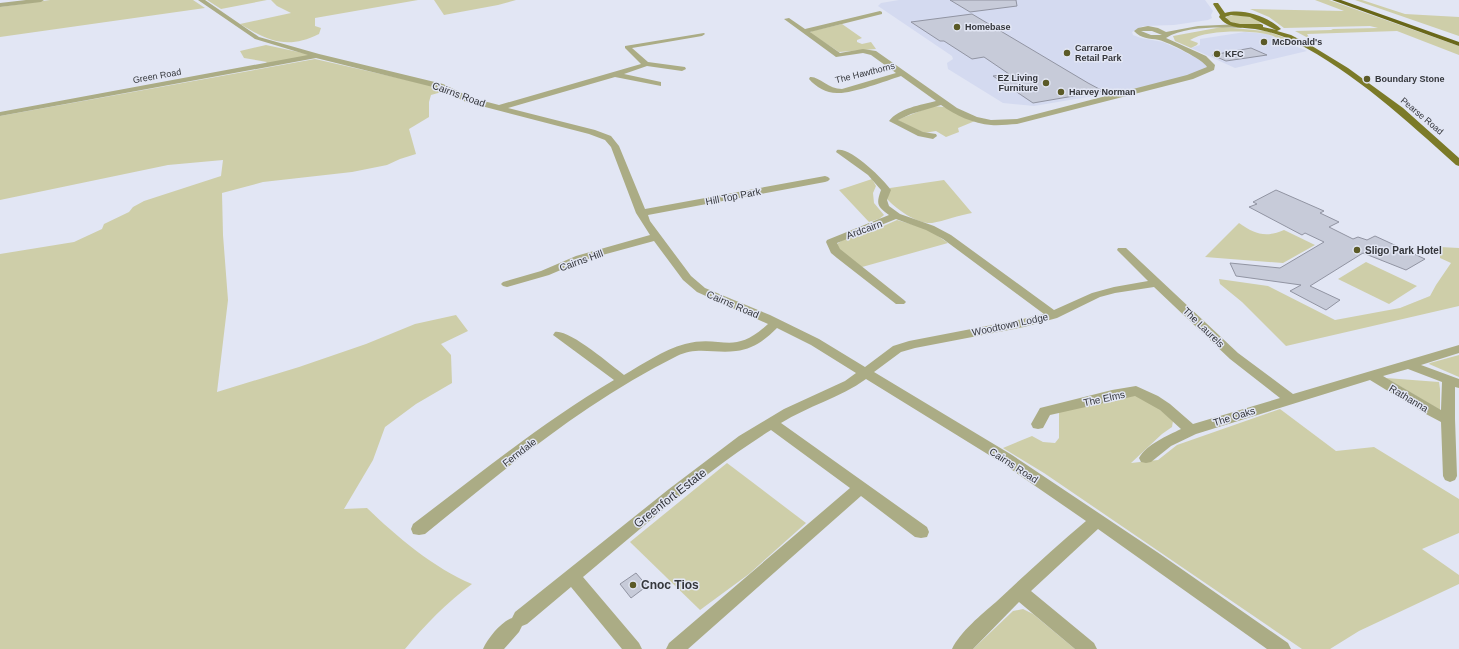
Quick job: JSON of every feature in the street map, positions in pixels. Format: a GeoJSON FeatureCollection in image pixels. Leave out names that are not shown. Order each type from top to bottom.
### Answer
{"type":"FeatureCollection","features":[{"type":"Feature","properties":{"kind":"highway"},"geometry":{"type":"LineString","coordinates":[[1335,0],[1459,44]]}},
{"type":"Feature","properties":{"kind":"highway"},"geometry":{"type":"LineString","coordinates":[[1348,0],[1459,39]]}},
{"type":"Feature","properties":{"kind":"main road"},"geometry":{"type":"LineString","coordinates":[[1214,2],[1242,14]]}},
{"type":"Feature","properties":{"kind":"main road"},"geometry":{"type":"LineString","coordinates":[[1214,2],[1223,17],[1242,14]]}},
{"type":"Feature","properties":{"kind":"main road","name":"Pearse Road"},"geometry":{"type":"LineString","coordinates":[[1242,14],[1259,18],[1320,53],[1372,88],[1417,124],[1459,163]]}},
{"type":"Feature","properties":{"kind":"main road","name":"Pearse Road"},"geometry":{"type":"LineString","coordinates":[[1223,17],[1241,26],[1255,27],[1289,36]]}},
{"type":"Feature","properties":{"kind":"main road"},"geometry":{"type":"LineString","coordinates":[[1255,27],[1262,26],[1266,22]]}},
{"type":"Feature","properties":{"kind":"street"},"geometry":{"type":"LineString","coordinates":[[0,5],[40,0]]}},
{"type":"Feature","properties":{"kind":"street","name":"Cairns Road"},"geometry":{"type":"LineString","coordinates":[[200,0],[257,38],[316,56],[440,86],[469,100],[592,132],[608,138],[615,146],[641,213],[656,237],[687,278],[701,290],[815,342],[1007,459],[1154,559],[1282,649]]}},
{"type":"Feature","properties":{"kind":"street"},"geometry":{"type":"LineString","coordinates":[[804,31],[880,13]]}},
{"type":"Feature","properties":{"kind":"street"},"geometry":{"type":"LineString","coordinates":[[1223,17],[1206,24],[1156,30],[1144,28],[1137,31],[1143,36],[1164,36],[1179,31],[1222,25],[1241,26]]}},
{"type":"Feature","properties":{"kind":"street","name":"The Hawthorns"},"geometry":{"type":"LineString","coordinates":[[787,19],[839,54],[864,51],[873,53],[954,110],[983,121],[1002,123],[1017,121],[1190,77],[1211,68],[1212,65],[1203,58],[1164,36]]}},
{"type":"Feature","properties":{"kind":"street"},"geometry":{"type":"LineString","coordinates":[[1156,30],[1164,36]]}},
{"type":"Feature","properties":{"kind":"street"},"geometry":{"type":"LineString","coordinates":[[682,69],[646,64],[627,47],[702,34]]}},
{"type":"Feature","properties":{"kind":"street","name":"Green Road"},"geometry":{"type":"LineString","coordinates":[[0,114],[316,56]]}},
{"type":"Feature","properties":{"kind":"street"},"geometry":{"type":"LineString","coordinates":[[498,108],[641,67],[646,64]]}},
{"type":"Feature","properties":{"kind":"street"},"geometry":{"type":"LineString","coordinates":[[616,74],[658,84]]}},
{"type":"Feature","properties":{"kind":"street","name":"The Hawthorns"},"geometry":{"type":"LineString","coordinates":[[813,79],[824,88],[842,91],[902,74]]}},
{"type":"Feature","properties":{"kind":"street"},"geometry":{"type":"LineString","coordinates":[[934,136],[921,134],[893,121],[895,118],[904,114],[942,102]]}},
{"type":"Feature","properties":{"kind":"street","name":"Ardcairn"},"geometry":{"type":"LineString","coordinates":[[840,152],[870,171],[880,180],[886,190],[882,200],[884,207],[896,216]]}},
{"type":"Feature","properties":{"kind":"street","name":"Hill Top Park"},"geometry":{"type":"LineString","coordinates":[[641,213],[825,179]]}},
{"type":"Feature","properties":{"kind":"street"},"geometry":{"type":"LineString","coordinates":[[896,216],[930,228],[947,237],[1053,315]]}},
{"type":"Feature","properties":{"kind":"street","name":"Ardcairn"},"geometry":{"type":"LineString","coordinates":[[896,216],[831,242],[835,251],[900,302]]}},
{"type":"Feature","properties":{"kind":"street","name":"Cairns Hill"},"geometry":{"type":"LineString","coordinates":[[507,284],[545,273],[580,258],[656,237]]}},
{"type":"Feature","properties":{"kind":"street","name":"The Laurels"},"geometry":{"type":"LineString","coordinates":[[1122,250],[1234,356],[1290,399]]}},
{"type":"Feature","properties":{"kind":"street","name":"Woodtown Lodge"},"geometry":{"type":"LineString","coordinates":[[864,372],[897,349],[913,344],[1024,323],[1053,315],[1096,295],[1114,290],[1158,283]]}},
{"type":"Feature","properties":{"kind":"street","name":"Ferndale"},"geometry":{"type":"LineString","coordinates":[[419,529],[546,431],[624,381],[685,348],[692,346],[731,348],[748,345],[762,336],[776,323]]}},
{"type":"Feature","properties":{"kind":"street"},"geometry":{"type":"LineString","coordinates":[[559,335],[569,340],[624,381]]}},
{"type":"Feature","properties":{"kind":"street","name":"Rathanna"},"geometry":{"type":"LineString","coordinates":[[1329,388],[1410,365],[1459,349]]}},
{"type":"Feature","properties":{"kind":"street"},"geometry":{"type":"LineString","coordinates":[[1410,365],[1454,382],[1448,419],[1450,476]]}},
{"type":"Feature","properties":{"kind":"street","name":"Greenfort Estate"},"geometry":{"type":"LineString","coordinates":[[492,649],[517,622],[674,493],[744,440],[789,412],[850,384],[864,372]]}},
{"type":"Feature","properties":{"kind":"street","name":"Rathanna"},"geometry":{"type":"LineString","coordinates":[[1371,375],[1429,410],[1448,419]]}},
{"type":"Feature","properties":{"kind":"street","name":"The Oaks"},"geometry":{"type":"LineString","coordinates":[[1146,458],[1166,442],[1191,430],[1329,388]]}},
{"type":"Feature","properties":{"kind":"street","name":"The Elms"},"geometry":{"type":"LineString","coordinates":[[1038,424],[1044,411],[1112,395],[1136,392],[1165,406],[1191,430]]}},
{"type":"Feature","properties":{"kind":"street"},"geometry":{"type":"LineString","coordinates":[[771,423],[921,532]]}},
{"type":"Feature","properties":{"kind":"street"},"geometry":{"type":"LineString","coordinates":[[675,649],[860,488]]}},
{"type":"Feature","properties":{"kind":"street"},"geometry":{"type":"LineString","coordinates":[[961,649],[982,626],[1062,551],[1097,521]]}},
{"type":"Feature","properties":{"kind":"street"},"geometry":{"type":"LineString","coordinates":[[573,577],[633,649]]}},
{"type":"Feature","properties":{"kind":"street"},"geometry":{"type":"LineString","coordinates":[[1020,592],[1088,649]]}},
{"type":"Feature","properties":{"kind":"shaded area","name":"Carraroe Retail Park"},"geometry":{"type":"Polygon","coordinates":[[[899,0],[1205,0],[1213,11],[1211,15],[1212,18],[1208,20],[1174,25],[1143,26],[1132,32],[1133,35],[1141,38],[1163,42],[1181,50],[1206,63],[1208,67],[1204,72],[1158,85],[1034,106],[1003,103],[948,69],[947,63],[953,59],[952,56],[878,6],[881,3],[899,0]]]}},
{"type":"Feature","properties":{"kind":"shaded area"},"geometry":{"type":"Polygon","coordinates":[[[1245,32],[1267,34],[1307,51],[1235,68],[1191,48],[1200,45],[1200,39],[1245,32]]]}},
{"type":"Feature","properties":{"kind":"green space"},"geometry":{"type":"Polygon","coordinates":[[[50,0],[193,0],[205,8],[0,37],[0,7],[50,0]]]}},
{"type":"Feature","properties":{"kind":"green space"},"geometry":{"type":"Polygon","coordinates":[[[207,0],[267,0],[221,9],[207,0]]]}},
{"type":"Feature","properties":{"kind":"green space"},"geometry":{"type":"Polygon","coordinates":[[[271,0],[418,0],[315,18],[315,26],[321,28],[319,34],[297,42],[287,42],[269,39],[240,24],[291,13],[277,6],[271,0]]]}},
{"type":"Feature","properties":{"kind":"green space"},"geometry":{"type":"Polygon","coordinates":[[[434,0],[516,0],[498,5],[444,15],[434,0]]]}},
{"type":"Feature","properties":{"kind":"green space"},"geometry":{"type":"Polygon","coordinates":[[[1315,0],[1329,0],[1459,46],[1459,55],[1397,31],[1307,34],[1310,39],[1295,31],[1378,28],[1370,26],[1284,28],[1269,17],[1250,9],[1344,11],[1315,0]]]}},
{"type":"Feature","properties":{"kind":"green space"},"geometry":{"type":"Polygon","coordinates":[[[1355,0],[1362,0],[1405,14],[1459,17],[1459,36],[1355,0]]]}},
{"type":"Feature","properties":{"kind":"green space"},"geometry":{"type":"Polygon","coordinates":[[[1234,15],[1252,17],[1261,23],[1248,26],[1233,23],[1226,18],[1234,15]]]}},
{"type":"Feature","properties":{"kind":"green space"},"geometry":{"type":"Polygon","coordinates":[[[842,24],[862,38],[857,40],[857,42],[862,44],[871,42],[876,49],[839,52],[810,33],[812,31],[842,24]]]}},
{"type":"Feature","properties":{"kind":"green space"},"geometry":{"type":"Polygon","coordinates":[[[1222,27],[1265,31],[1297,43],[1258,33],[1227,32],[1206,34],[1190,40],[1198,43],[1191,48],[1175,41],[1173,36],[1222,27]]]}},
{"type":"Feature","properties":{"kind":"green space"},"geometry":{"type":"Polygon","coordinates":[[[266,45],[317,56],[264,65],[267,62],[244,58],[240,51],[266,45]]]}},
{"type":"Feature","properties":{"kind":"green space"},"geometry":{"type":"Polygon","coordinates":[[[315,59],[438,87],[445,91],[431,95],[429,102],[429,117],[409,129],[416,154],[387,165],[352,172],[263,182],[222,193],[223,235],[228,300],[217,392],[299,367],[366,344],[415,324],[456,315],[468,331],[441,344],[451,355],[452,383],[416,404],[385,427],[373,460],[344,509],[367,508],[390,530],[416,551],[444,570],[472,584],[437,614],[405,649],[0,649],[0,254],[74,242],[102,229],[104,224],[129,212],[133,207],[144,201],[221,176],[223,160],[168,165],[0,200],[0,116],[315,59]]]}},
{"type":"Feature","properties":{"kind":"green space"},"geometry":{"type":"Polygon","coordinates":[[[933,106],[944,107],[975,121],[958,128],[959,132],[946,137],[936,131],[924,133],[897,120],[933,106]]]}},
{"type":"Feature","properties":{"kind":"green space"},"geometry":{"type":"Polygon","coordinates":[[[872,179],[876,186],[873,193],[874,203],[884,215],[879,219],[869,222],[839,190],[872,179]]]}},
{"type":"Feature","properties":{"kind":"green space"},"geometry":{"type":"Polygon","coordinates":[[[944,180],[972,213],[937,222],[926,223],[907,215],[887,199],[890,188],[944,180]]]}},
{"type":"Feature","properties":{"kind":"green space"},"geometry":{"type":"Polygon","coordinates":[[[897,220],[928,229],[948,243],[862,267],[839,250],[837,244],[844,239],[879,228],[897,220]]]}},
{"type":"Feature","properties":{"kind":"green space"},"geometry":{"type":"Polygon","coordinates":[[[1239,223],[1260,234],[1271,234],[1284,230],[1315,245],[1283,263],[1205,257],[1239,223]]]}},
{"type":"Feature","properties":{"kind":"green space"},"geometry":{"type":"Polygon","coordinates":[[[1440,247],[1459,248],[1459,306],[1286,346],[1242,302],[1220,284],[1219,279],[1268,286],[1335,320],[1400,308],[1430,296],[1451,263],[1440,258],[1440,247]]]}},
{"type":"Feature","properties":{"kind":"green space"},"geometry":{"type":"Polygon","coordinates":[[[1366,262],[1417,286],[1389,304],[1338,279],[1366,262]]]}},
{"type":"Feature","properties":{"kind":"green space"},"geometry":{"type":"Polygon","coordinates":[[[1459,355],[1459,377],[1429,364],[1430,363],[1459,355]]]}},
{"type":"Feature","properties":{"kind":"green space"},"geometry":{"type":"Polygon","coordinates":[[[1386,378],[1439,382],[1440,410],[1386,378]]]}},
{"type":"Feature","properties":{"kind":"green space"},"geometry":{"type":"Polygon","coordinates":[[[1135,394],[1149,400],[1173,421],[1172,427],[1162,434],[1131,463],[1158,460],[1177,445],[1280,409],[1336,451],[1374,447],[1459,499],[1459,533],[1422,549],[1459,575],[1459,584],[1359,631],[1330,649],[1302,649],[1044,473],[1003,448],[1032,436],[1043,442],[1055,443],[1059,438],[1059,412],[1135,394]]]}},
{"type":"Feature","properties":{"kind":"green space"},"geometry":{"type":"Polygon","coordinates":[[[727,463],[806,523],[749,574],[700,610],[630,542],[727,463]]]}},
{"type":"Feature","properties":{"kind":"green space"},"geometry":{"type":"Polygon","coordinates":[[[1023,609],[1033,614],[1075,649],[973,649],[1013,611],[1023,609]]]}},
{"type":"Feature","properties":{"kind":"building"},"geometry":{"type":"Polygon","coordinates":[[[950,0],[1016,0],[1017,6],[970,12],[950,0]]]}},
{"type":"Feature","properties":{"kind":"building"},"geometry":{"type":"Polygon","coordinates":[[[972,14],[1103,91],[1033,103],[993,76],[1009,74],[984,57],[972,59],[944,41],[940,41],[911,22],[972,14]]]}},
{"type":"Feature","properties":{"kind":"building"},"geometry":{"type":"Polygon","coordinates":[[[1251,48],[1267,55],[1226,61],[1212,55],[1251,48]]]}},
{"type":"Feature","properties":{"kind":"building","name":"Sligo Park Hotel"},"geometry":{"type":"Polygon","coordinates":[[[1276,190],[1324,211],[1320,213],[1339,222],[1329,227],[1353,239],[1358,237],[1367,240],[1375,236],[1425,259],[1406,270],[1363,253],[1310,286],[1340,300],[1326,310],[1290,291],[1301,285],[1236,276],[1230,263],[1280,268],[1324,242],[1305,233],[1302,235],[1249,207],[1257,204],[1253,202],[1276,190]]]}},
{"type":"Feature","properties":{"kind":"building","name":"Cnoc Tios"},"geometry":{"type":"Polygon","coordinates":[[[636,573],[647,586],[631,598],[620,584],[636,573]]]}},
{"type":"Feature","properties":{"kind":"place","name":"Homebase"},"geometry":{"type":"Point","coordinates":[957,27]}},
{"type":"Feature","properties":{"kind":"place","name":"McDonald's"},"geometry":{"type":"Point","coordinates":[1264,42]}},
{"type":"Feature","properties":{"kind":"place","name":"Carraroe Retail Park"},"geometry":{"type":"Point","coordinates":[1067,53]}},
{"type":"Feature","properties":{"kind":"place","name":"KFC"},"geometry":{"type":"Point","coordinates":[1217,54]}},
{"type":"Feature","properties":{"kind":"place","name":"Boundary Stone"},"geometry":{"type":"Point","coordinates":[1367,79]}},
{"type":"Feature","properties":{"kind":"place","name":"EZ Living Furniture"},"geometry":{"type":"Point","coordinates":[1046,83]}},
{"type":"Feature","properties":{"kind":"place","name":"Harvey Norman"},"geometry":{"type":"Point","coordinates":[1061,92]}},
{"type":"Feature","properties":{"kind":"place","name":"Sligo Park Hotel"},"geometry":{"type":"Point","coordinates":[1357,250]}},
{"type":"Feature","properties":{"kind":"place","name":"Cnoc Tios"},"geometry":{"type":"Point","coordinates":[633,585]}}]}
